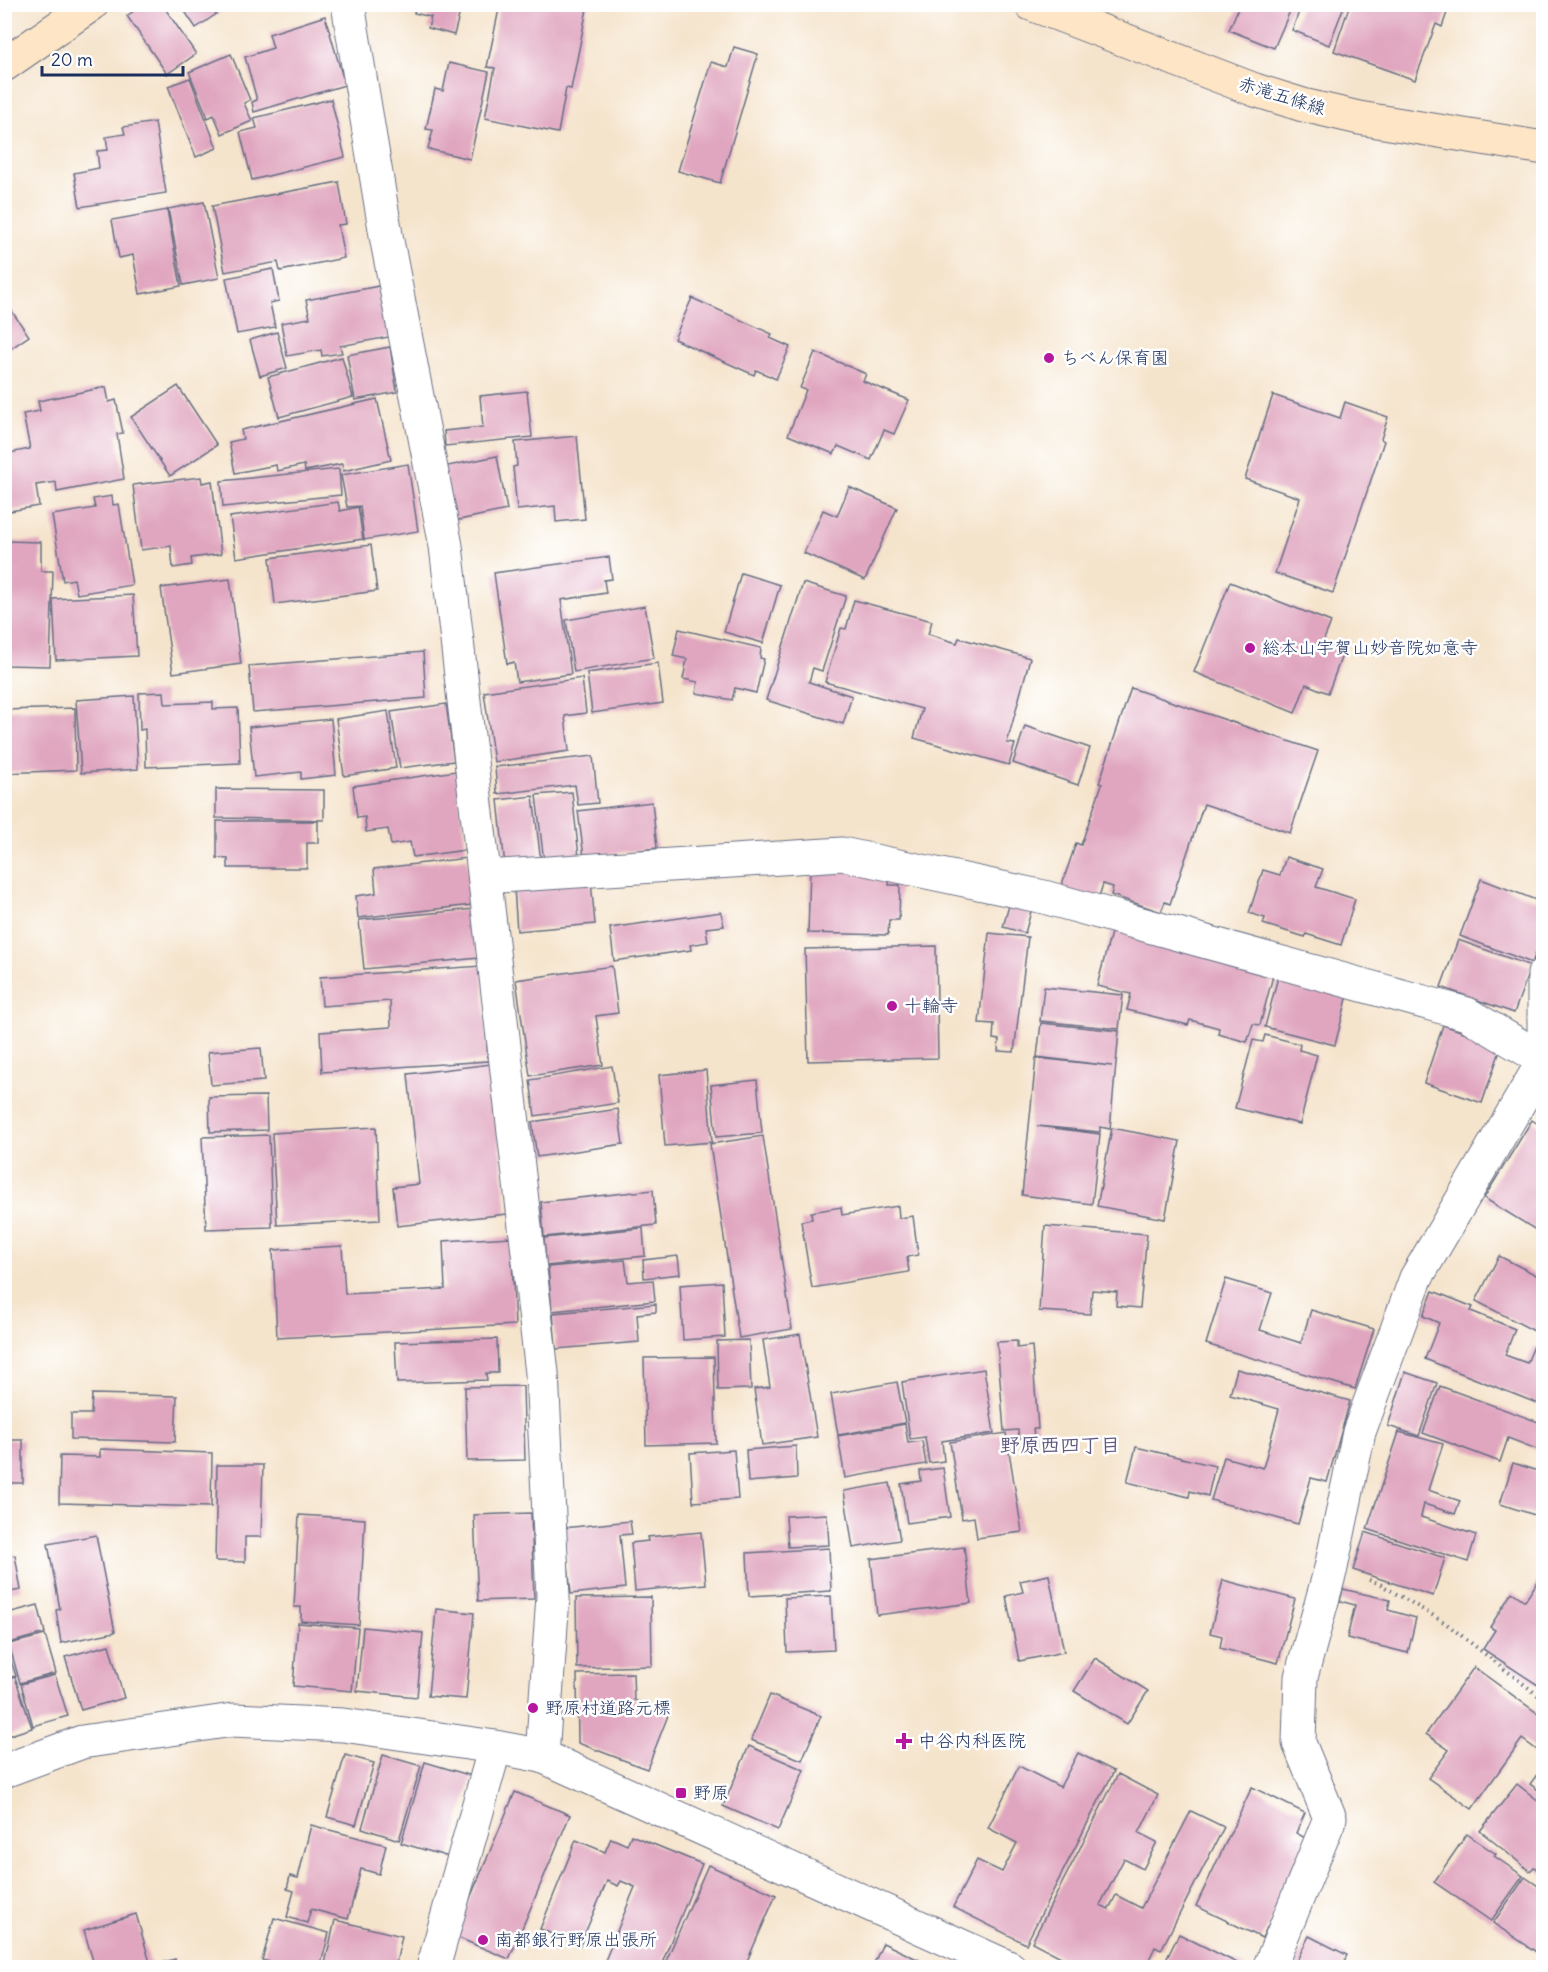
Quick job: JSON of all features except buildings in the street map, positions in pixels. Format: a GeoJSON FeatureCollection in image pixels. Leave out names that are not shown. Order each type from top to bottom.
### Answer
{"type":"FeatureCollection","features":[{"type":"Feature","properties":{"kind":"main road"},"geometry":{"type":"LineString","coordinates":[[4,65],[92,4]]}},
{"type":"Feature","properties":{"kind":"main road","name":"赤滝五條線"},"geometry":{"type":"LineString","coordinates":[[1031,4],[1254,90],[1303,105],[1359,118],[1544,148]]}},
{"type":"Feature","properties":{"kind":"street"},"geometry":{"type":"LineString","coordinates":[[348,4],[387,241],[447,546],[542,1373],[553,1596],[542,1756]]}},
{"type":"Feature","properties":{"kind":"street"},"geometry":{"type":"LineString","coordinates":[[485,877],[842,854],[1044,897],[1467,1014],[1544,1059]]}},
{"type":"Feature","properties":{"kind":"street"},"geometry":{"type":"LineString","coordinates":[[1269,1968],[1330,1818],[1299,1743],[1300,1677],[1331,1568],[1359,1432],[1416,1278],[1544,1059],[1544,974]]}},
{"type":"Feature","properties":{"kind":"street"},"geometry":{"type":"LineString","coordinates":[[4,1770],[82,1742],[233,1720],[343,1725],[542,1756],[1010,1968]]}},
{"type":"Feature","properties":{"kind":"street"},"geometry":{"type":"LineString","coordinates":[[433,1968],[495,1747]]}},
{"type":"Feature","properties":{"kind":"path"},"geometry":{"type":"LineString","coordinates":[[1331,1568],[1378,1583],[1444,1622],[1544,1700]]}},
{"type":"Feature","properties":{"kind":"place","name":"ちべん保育園"},"geometry":{"type":"Point","coordinates":[1049,358]}},
{"type":"Feature","properties":{"kind":"place","name":"総本山宇賀山妙音院如意寺"},"geometry":{"type":"Point","coordinates":[1250,648]}},
{"type":"Feature","properties":{"kind":"place","name":"十輪寺"},"geometry":{"type":"Point","coordinates":[892,1006]}},
{"type":"Feature","properties":{"kind":"place","name":"野原村道路元標"},"geometry":{"type":"Point","coordinates":[533,1708]}},
{"type":"Feature","properties":{"kind":"place","name":"中谷内科医院"},"geometry":{"type":"Point","coordinates":[904,1741]}},
{"type":"Feature","properties":{"kind":"place","name":"野原"},"geometry":{"type":"Point","coordinates":[681,1793]}},
{"type":"Feature","properties":{"kind":"place","name":"南都銀行野原出張所"},"geometry":{"type":"Point","coordinates":[483,1940]}},
{"type":"Feature","properties":{"kind":"district","name":"野原西四丁目"},"geometry":{"type":"Point","coordinates":[1060,1445]}}]}
